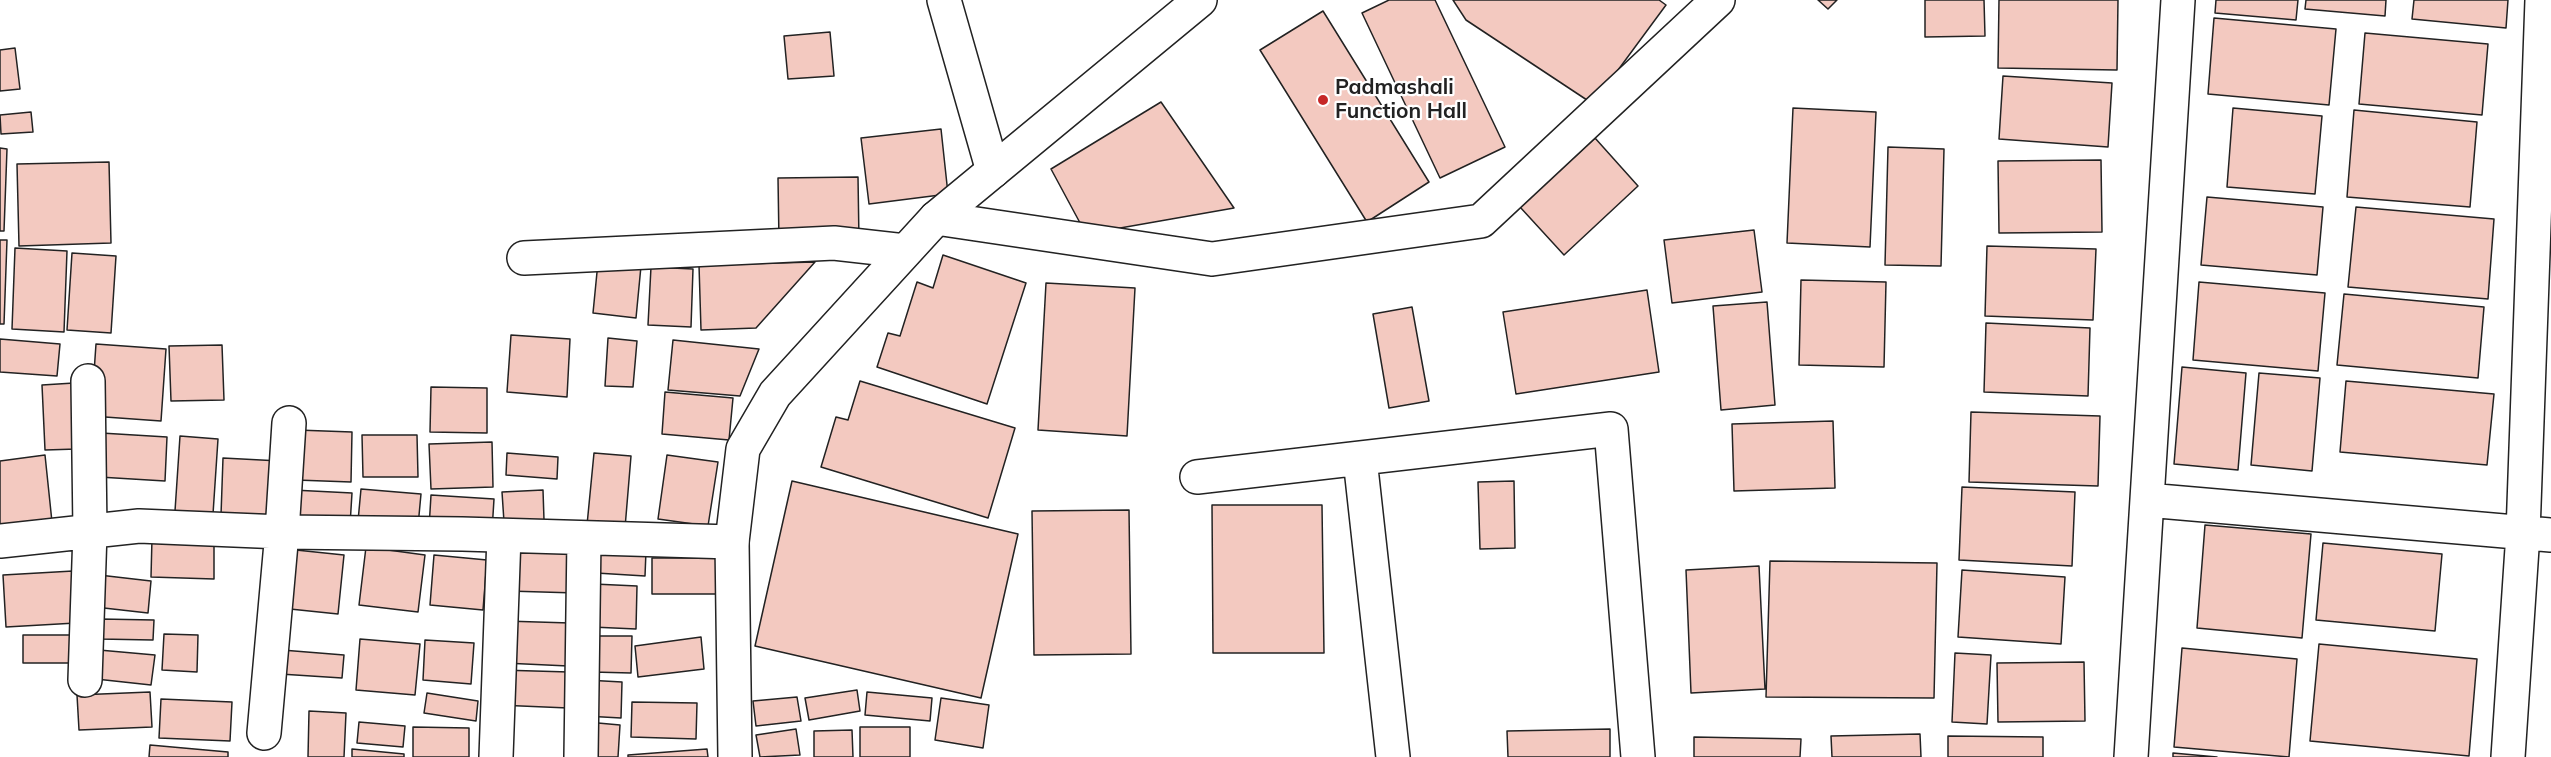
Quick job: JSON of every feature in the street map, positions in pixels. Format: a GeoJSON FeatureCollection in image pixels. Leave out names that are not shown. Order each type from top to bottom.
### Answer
{"type":"FeatureCollection","features":[{"type":"Feature","properties":{"kind":"street"},"geometry":{"type":"LineString","coordinates":[[944,0],[993,171]]}},
{"type":"Feature","properties":{"kind":"street"},"geometry":{"type":"LineString","coordinates":[[735,757],[732,542],[743,449],[775,394],[936,218],[1200,0]]}},
{"type":"Feature","properties":{"kind":"street"},"geometry":{"type":"LineString","coordinates":[[936,218],[1212,259],[1481,221],[1718,0]]}},
{"type":"Feature","properties":{"kind":"street"},"geometry":{"type":"LineString","coordinates":[[2131,757],[2178,0]]}},
{"type":"Feature","properties":{"kind":"street"},"geometry":{"type":"LineString","coordinates":[[2508,757],[2537,534],[2542,0]]}},
{"type":"Feature","properties":{"kind":"street"},"geometry":{"type":"LineString","coordinates":[[524,258],[834,243],[905,251]]}},
{"type":"Feature","properties":{"kind":"street"},"geometry":{"type":"LineString","coordinates":[[85,680],[90,532],[88,381]]}},
{"type":"Feature","properties":{"kind":"street"},"geometry":{"type":"LineString","coordinates":[[264,733],[289,423]]}},
{"type":"Feature","properties":{"kind":"street"},"geometry":{"type":"LineString","coordinates":[[1197,477],[1611,429],[1638,757]]}},
{"type":"Feature","properties":{"kind":"street"},"geometry":{"type":"LineString","coordinates":[[1360,459],[1393,757]]}},
{"type":"Feature","properties":{"kind":"street"},"geometry":{"type":"LineString","coordinates":[[2147,500],[2537,534]]}},
{"type":"Feature","properties":{"kind":"street"},"geometry":{"type":"LineString","coordinates":[[0,541],[139,526],[282,532],[732,542]]}},
{"type":"Feature","properties":{"kind":"street"},"geometry":{"type":"LineString","coordinates":[[496,757],[504,536]]}},
{"type":"Feature","properties":{"kind":"street"},"geometry":{"type":"LineString","coordinates":[[581,757],[584,538]]}},
{"type":"Feature","properties":{"kind":"building"},"geometry":{"type":"Polygon","coordinates":[[[1389,0],[1435,0],[1505,147],[1440,178],[1362,13],[1389,0]]]}},
{"type":"Feature","properties":{"kind":"building"},"geometry":{"type":"Polygon","coordinates":[[[1453,0],[1659,0],[1666,5],[1593,104],[1466,20],[1453,0]]]}},
{"type":"Feature","properties":{"kind":"building"},"geometry":{"type":"Polygon","coordinates":[[[1818,0],[1837,0],[1828,9],[1818,0]]]}},
{"type":"Feature","properties":{"kind":"building"},"geometry":{"type":"Polygon","coordinates":[[[1925,0],[1984,0],[1985,36],[1925,37],[1925,0]]]}},
{"type":"Feature","properties":{"kind":"building"},"geometry":{"type":"Polygon","coordinates":[[[1999,0],[2118,0],[2117,70],[1998,68],[1999,0]]]}},
{"type":"Feature","properties":{"kind":"building"},"geometry":{"type":"Polygon","coordinates":[[[2216,0],[2298,0],[2296,20],[2215,13],[2216,0]]]}},
{"type":"Feature","properties":{"kind":"building"},"geometry":{"type":"Polygon","coordinates":[[[2306,0],[2386,0],[2385,16],[2305,9],[2306,0]]]}},
{"type":"Feature","properties":{"kind":"building"},"geometry":{"type":"Polygon","coordinates":[[[2414,0],[2508,0],[2506,28],[2412,19],[2414,0]]]}},
{"type":"Feature","properties":{"kind":"building"},"geometry":{"type":"Polygon","coordinates":[[[1323,11],[1429,182],[1367,222],[1260,50],[1323,11]]]}},
{"type":"Feature","properties":{"kind":"building"},"geometry":{"type":"Polygon","coordinates":[[[2214,18],[2336,29],[2329,105],[2208,94],[2214,18]]]}},
{"type":"Feature","properties":{"kind":"building"},"geometry":{"type":"Polygon","coordinates":[[[830,32],[834,76],[788,79],[784,36],[830,32]]]}},
{"type":"Feature","properties":{"kind":"building"},"geometry":{"type":"Polygon","coordinates":[[[2365,33],[2488,44],[2482,115],[2359,104],[2365,33]]]}},
{"type":"Feature","properties":{"kind":"building"},"geometry":{"type":"Polygon","coordinates":[[[15,48],[20,89],[0,91],[0,50],[15,48]]]}},
{"type":"Feature","properties":{"kind":"building"},"geometry":{"type":"Polygon","coordinates":[[[2003,76],[2112,83],[2108,147],[1999,139],[2003,76]]]}},
{"type":"Feature","properties":{"kind":"building"},"geometry":{"type":"Polygon","coordinates":[[[1161,102],[1234,208],[1086,234],[1051,169],[1161,102]]]}},
{"type":"Feature","properties":{"kind":"building"},"geometry":{"type":"Polygon","coordinates":[[[1793,108],[1876,112],[1870,247],[1787,243],[1793,108]]]}},
{"type":"Feature","properties":{"kind":"building"},"geometry":{"type":"Polygon","coordinates":[[[2233,108],[2322,116],[2315,194],[2227,187],[2233,108]]]}},
{"type":"Feature","properties":{"kind":"building"},"geometry":{"type":"Polygon","coordinates":[[[2354,110],[2477,122],[2470,207],[2347,197],[2354,110]]]}},
{"type":"Feature","properties":{"kind":"building"},"geometry":{"type":"Polygon","coordinates":[[[31,112],[33,132],[1,134],[0,115],[31,112]]]}},
{"type":"Feature","properties":{"kind":"building"},"geometry":{"type":"Polygon","coordinates":[[[941,129],[948,194],[869,204],[861,138],[941,129]]]}},
{"type":"Feature","properties":{"kind":"building"},"geometry":{"type":"Polygon","coordinates":[[[1595,138],[1638,186],[1564,255],[1520,207],[1595,138]]]}},
{"type":"Feature","properties":{"kind":"building"},"geometry":{"type":"Polygon","coordinates":[[[1888,147],[1944,149],[1941,266],[1885,265],[1888,147]]]}},
{"type":"Feature","properties":{"kind":"building"},"geometry":{"type":"Polygon","coordinates":[[[0,148],[7,149],[4,231],[0,231],[0,148]]]}},
{"type":"Feature","properties":{"kind":"building"},"geometry":{"type":"Polygon","coordinates":[[[2101,160],[2102,232],[1999,233],[1998,161],[2101,160]]]}},
{"type":"Feature","properties":{"kind":"building"},"geometry":{"type":"Polygon","coordinates":[[[109,162],[111,243],[19,246],[17,164],[109,162]]]}},
{"type":"Feature","properties":{"kind":"building"},"geometry":{"type":"Polygon","coordinates":[[[858,177],[859,241],[779,242],[778,178],[858,177]]]}},
{"type":"Feature","properties":{"kind":"building"},"geometry":{"type":"Polygon","coordinates":[[[2207,197],[2323,207],[2317,275],[2201,265],[2207,197]]]}},
{"type":"Feature","properties":{"kind":"building"},"geometry":{"type":"Polygon","coordinates":[[[2356,207],[2494,219],[2488,299],[2348,287],[2356,207]]]}},
{"type":"Feature","properties":{"kind":"building"},"geometry":{"type":"Polygon","coordinates":[[[1754,230],[1762,292],[1672,303],[1664,240],[1754,230]]]}},
{"type":"Feature","properties":{"kind":"building"},"geometry":{"type":"Polygon","coordinates":[[[0,240],[7,240],[4,324],[0,324],[0,240]]]}},
{"type":"Feature","properties":{"kind":"building"},"geometry":{"type":"Polygon","coordinates":[[[1987,246],[2096,249],[2093,320],[1985,316],[1987,246]]]}},
{"type":"Feature","properties":{"kind":"building"},"geometry":{"type":"Polygon","coordinates":[[[15,248],[67,251],[64,332],[12,329],[15,248]]]}},
{"type":"Feature","properties":{"kind":"building"},"geometry":{"type":"Polygon","coordinates":[[[72,253],[116,256],[111,333],[67,330],[72,253]]]}},
{"type":"Feature","properties":{"kind":"building"},"geometry":{"type":"Polygon","coordinates":[[[943,255],[1026,283],[987,404],[877,367],[888,333],[900,336],[917,282],[933,288],[943,255]]]}},
{"type":"Feature","properties":{"kind":"building"},"geometry":{"type":"Polygon","coordinates":[[[598,262],[641,266],[636,318],[593,313],[598,262]]]}},
{"type":"Feature","properties":{"kind":"building"},"geometry":{"type":"Polygon","coordinates":[[[815,262],[756,328],[701,330],[699,265],[815,262]]]}},
{"type":"Feature","properties":{"kind":"building"},"geometry":{"type":"Polygon","coordinates":[[[651,267],[693,269],[691,327],[648,325],[651,267]]]}},
{"type":"Feature","properties":{"kind":"building"},"geometry":{"type":"Polygon","coordinates":[[[1801,280],[1886,282],[1884,367],[1799,365],[1801,280]]]}},
{"type":"Feature","properties":{"kind":"building"},"geometry":{"type":"Polygon","coordinates":[[[2199,282],[2325,293],[2318,371],[2193,360],[2199,282]]]}},
{"type":"Feature","properties":{"kind":"building"},"geometry":{"type":"Polygon","coordinates":[[[1046,283],[1135,288],[1127,436],[1038,430],[1046,283]]]}},
{"type":"Feature","properties":{"kind":"building"},"geometry":{"type":"Polygon","coordinates":[[[1647,290],[1659,372],[1516,394],[1503,312],[1647,290]]]}},
{"type":"Feature","properties":{"kind":"building"},"geometry":{"type":"Polygon","coordinates":[[[2344,294],[2484,307],[2478,378],[2337,365],[2344,294]]]}},
{"type":"Feature","properties":{"kind":"building"},"geometry":{"type":"Polygon","coordinates":[[[1767,302],[1775,405],[1721,410],[1713,306],[1767,302]]]}},
{"type":"Feature","properties":{"kind":"building"},"geometry":{"type":"Polygon","coordinates":[[[1412,307],[1429,401],[1389,408],[1373,314],[1412,307]]]}},
{"type":"Feature","properties":{"kind":"building"},"geometry":{"type":"Polygon","coordinates":[[[1986,323],[2090,328],[2088,396],[1984,392],[1986,323]]]}},
{"type":"Feature","properties":{"kind":"building"},"geometry":{"type":"Polygon","coordinates":[[[511,335],[570,339],[567,397],[507,392],[511,335]]]}},
{"type":"Feature","properties":{"kind":"building"},"geometry":{"type":"Polygon","coordinates":[[[608,338],[637,341],[633,387],[605,386],[608,338]]]}},
{"type":"Feature","properties":{"kind":"building"},"geometry":{"type":"Polygon","coordinates":[[[0,339],[60,344],[57,376],[0,372],[0,339]]]}},
{"type":"Feature","properties":{"kind":"building"},"geometry":{"type":"Polygon","coordinates":[[[673,340],[759,349],[740,396],[668,390],[673,340]]]}},
{"type":"Feature","properties":{"kind":"building"},"geometry":{"type":"Polygon","coordinates":[[[96,344],[166,349],[161,421],[91,416],[96,344]]]}},
{"type":"Feature","properties":{"kind":"building"},"geometry":{"type":"Polygon","coordinates":[[[222,345],[224,400],[171,401],[169,346],[222,345]]]}},
{"type":"Feature","properties":{"kind":"building"},"geometry":{"type":"Polygon","coordinates":[[[2182,367],[2246,373],[2238,470],[2174,464],[2182,367]]]}},
{"type":"Feature","properties":{"kind":"building"},"geometry":{"type":"Polygon","coordinates":[[[2259,373],[2320,378],[2312,471],[2251,465],[2259,373]]]}},
{"type":"Feature","properties":{"kind":"building"},"geometry":{"type":"Polygon","coordinates":[[[860,381],[1015,428],[988,518],[821,467],[836,417],[848,420],[860,381]]]}},
{"type":"Feature","properties":{"kind":"building"},"geometry":{"type":"Polygon","coordinates":[[[2346,381],[2494,394],[2487,465],[2340,452],[2346,381]]]}},
{"type":"Feature","properties":{"kind":"building"},"geometry":{"type":"Polygon","coordinates":[[[74,383],[77,449],[45,450],[42,385],[74,383]]]}},
{"type":"Feature","properties":{"kind":"building"},"geometry":{"type":"Polygon","coordinates":[[[431,387],[487,388],[487,433],[430,432],[431,387]]]}},
{"type":"Feature","properties":{"kind":"building"},"geometry":{"type":"Polygon","coordinates":[[[665,392],[733,398],[729,440],[662,434],[665,392]]]}},
{"type":"Feature","properties":{"kind":"building"},"geometry":{"type":"Polygon","coordinates":[[[1971,412],[2100,416],[2098,486],[1969,482],[1971,412]]]}},
{"type":"Feature","properties":{"kind":"building"},"geometry":{"type":"Polygon","coordinates":[[[1833,421],[1835,488],[1734,491],[1732,424],[1833,421]]]}},
{"type":"Feature","properties":{"kind":"building"},"geometry":{"type":"Polygon","coordinates":[[[297,430],[352,432],[351,482],[296,480],[297,430]]]}},
{"type":"Feature","properties":{"kind":"building"},"geometry":{"type":"Polygon","coordinates":[[[101,433],[167,437],[165,481],[99,477],[101,433]]]}},
{"type":"Feature","properties":{"kind":"building"},"geometry":{"type":"Polygon","coordinates":[[[362,435],[417,435],[418,477],[363,477],[362,435]]]}},
{"type":"Feature","properties":{"kind":"building"},"geometry":{"type":"Polygon","coordinates":[[[180,436],[218,439],[213,514],[175,511],[180,436]]]}},
{"type":"Feature","properties":{"kind":"building"},"geometry":{"type":"Polygon","coordinates":[[[492,442],[493,487],[431,489],[429,444],[492,442]]]}},
{"type":"Feature","properties":{"kind":"building"},"geometry":{"type":"Polygon","coordinates":[[[507,453],[558,457],[557,479],[506,475],[507,453]]]}},
{"type":"Feature","properties":{"kind":"building"},"geometry":{"type":"Polygon","coordinates":[[[594,453],[631,456],[625,528],[587,525],[594,453]]]}},
{"type":"Feature","properties":{"kind":"building"},"geometry":{"type":"Polygon","coordinates":[[[45,455],[52,522],[0,528],[0,461],[45,455]]]}},
{"type":"Feature","properties":{"kind":"building"},"geometry":{"type":"Polygon","coordinates":[[[667,455],[718,462],[708,526],[658,519],[667,455]]]}},
{"type":"Feature","properties":{"kind":"building"},"geometry":{"type":"Polygon","coordinates":[[[223,458],[280,461],[278,517],[221,515],[223,458]]]}},
{"type":"Feature","properties":{"kind":"building"},"geometry":{"type":"Polygon","coordinates":[[[792,481],[1018,534],[981,698],[755,646],[792,481]]]}},
{"type":"Feature","properties":{"kind":"building"},"geometry":{"type":"Polygon","coordinates":[[[1514,481],[1515,548],[1480,549],[1478,482],[1514,481]]]}},
{"type":"Feature","properties":{"kind":"building"},"geometry":{"type":"Polygon","coordinates":[[[1962,487],[2075,492],[2072,566],[1959,560],[1962,487]]]}},
{"type":"Feature","properties":{"kind":"building"},"geometry":{"type":"Polygon","coordinates":[[[361,489],[421,494],[418,526],[358,521],[361,489]]]}},
{"type":"Feature","properties":{"kind":"building"},"geometry":{"type":"Polygon","coordinates":[[[293,490],[352,493],[350,525],[291,523],[293,490]]]}},
{"type":"Feature","properties":{"kind":"building"},"geometry":{"type":"Polygon","coordinates":[[[543,490],[544,520],[504,522],[502,492],[543,490]]]}},
{"type":"Feature","properties":{"kind":"building"},"geometry":{"type":"Polygon","coordinates":[[[431,495],[494,499],[492,531],[429,528],[431,495]]]}},
{"type":"Feature","properties":{"kind":"building"},"geometry":{"type":"Polygon","coordinates":[[[1212,505],[1322,505],[1324,653],[1213,653],[1212,505]]]}},
{"type":"Feature","properties":{"kind":"building"},"geometry":{"type":"Polygon","coordinates":[[[1129,510],[1131,654],[1034,655],[1032,511],[1129,510]]]}},
{"type":"Feature","properties":{"kind":"building"},"geometry":{"type":"Polygon","coordinates":[[[2205,525],[2311,534],[2302,638],[2197,628],[2205,525]]]}},
{"type":"Feature","properties":{"kind":"building"},"geometry":{"type":"Polygon","coordinates":[[[152,538],[214,540],[214,579],[151,577],[152,538]]]}},
{"type":"Feature","properties":{"kind":"building"},"geometry":{"type":"Polygon","coordinates":[[[2323,543],[2442,554],[2435,631],[2316,620],[2323,543]]]}},
{"type":"Feature","properties":{"kind":"building"},"geometry":{"type":"Polygon","coordinates":[[[366,547],[425,555],[418,612],[359,605],[366,547]]]}},
{"type":"Feature","properties":{"kind":"building"},"geometry":{"type":"Polygon","coordinates":[[[509,549],[578,551],[576,593],[508,591],[509,549]]]}},
{"type":"Feature","properties":{"kind":"building"},"geometry":{"type":"Polygon","coordinates":[[[598,549],[646,551],[645,576],[596,573],[598,549]]]}},
{"type":"Feature","properties":{"kind":"building"},"geometry":{"type":"Polygon","coordinates":[[[296,550],[344,555],[338,614],[290,609],[296,550]]]}},
{"type":"Feature","properties":{"kind":"building"},"geometry":{"type":"Polygon","coordinates":[[[434,555],[487,560],[483,610],[430,605],[434,555]]]}},
{"type":"Feature","properties":{"kind":"building"},"geometry":{"type":"Polygon","coordinates":[[[652,558],[719,558],[719,594],[652,594],[652,558]]]}},
{"type":"Feature","properties":{"kind":"building"},"geometry":{"type":"Polygon","coordinates":[[[1770,561],[1937,563],[1934,698],[1766,697],[1770,561]]]}},
{"type":"Feature","properties":{"kind":"building"},"geometry":{"type":"Polygon","coordinates":[[[1759,566],[1765,689],[1691,693],[1686,570],[1759,566]]]}},
{"type":"Feature","properties":{"kind":"building"},"geometry":{"type":"Polygon","coordinates":[[[1962,570],[2065,577],[2061,644],[1958,637],[1962,570]]]}},
{"type":"Feature","properties":{"kind":"building"},"geometry":{"type":"Polygon","coordinates":[[[73,571],[76,623],[6,627],[3,575],[73,571]]]}},
{"type":"Feature","properties":{"kind":"building"},"geometry":{"type":"Polygon","coordinates":[[[99,575],[151,581],[148,613],[95,607],[99,575]]]}},
{"type":"Feature","properties":{"kind":"building"},"geometry":{"type":"Polygon","coordinates":[[[594,584],[637,586],[636,629],[592,627],[594,584]]]}},
{"type":"Feature","properties":{"kind":"building"},"geometry":{"type":"Polygon","coordinates":[[[100,619],[154,620],[153,640],[99,639],[100,619]]]}},
{"type":"Feature","properties":{"kind":"building"},"geometry":{"type":"Polygon","coordinates":[[[505,621],[570,623],[568,666],[504,663],[505,621]]]}},
{"type":"Feature","properties":{"kind":"building"},"geometry":{"type":"Polygon","coordinates":[[[164,634],[198,635],[197,672],[162,670],[164,634]]]}},
{"type":"Feature","properties":{"kind":"building"},"geometry":{"type":"Polygon","coordinates":[[[23,635],[76,635],[76,663],[23,663],[23,635]]]}},
{"type":"Feature","properties":{"kind":"building"},"geometry":{"type":"Polygon","coordinates":[[[592,636],[632,636],[631,673],[592,672],[592,636]]]}},
{"type":"Feature","properties":{"kind":"building"},"geometry":{"type":"Polygon","coordinates":[[[701,637],[704,669],[638,677],[635,646],[701,637]]]}},
{"type":"Feature","properties":{"kind":"building"},"geometry":{"type":"Polygon","coordinates":[[[360,639],[420,644],[415,695],[356,690],[360,639]]]}},
{"type":"Feature","properties":{"kind":"building"},"geometry":{"type":"Polygon","coordinates":[[[425,640],[474,643],[471,684],[423,680],[425,640]]]}},
{"type":"Feature","properties":{"kind":"building"},"geometry":{"type":"Polygon","coordinates":[[[2319,644],[2477,659],[2469,756],[2310,741],[2319,644]]]}},
{"type":"Feature","properties":{"kind":"building"},"geometry":{"type":"Polygon","coordinates":[[[2182,648],[2297,659],[2289,757],[2174,747],[2182,648]]]}},
{"type":"Feature","properties":{"kind":"building"},"geometry":{"type":"Polygon","coordinates":[[[99,650],[155,655],[151,685],[96,679],[99,650]]]}},
{"type":"Feature","properties":{"kind":"building"},"geometry":{"type":"Polygon","coordinates":[[[282,650],[344,655],[342,678],[280,674],[282,650]]]}},
{"type":"Feature","properties":{"kind":"building"},"geometry":{"type":"Polygon","coordinates":[[[1955,653],[1991,655],[1987,724],[1952,722],[1955,653]]]}},
{"type":"Feature","properties":{"kind":"building"},"geometry":{"type":"Polygon","coordinates":[[[2084,662],[2085,721],[1998,722],[1997,663],[2084,662]]]}},
{"type":"Feature","properties":{"kind":"building"},"geometry":{"type":"Polygon","coordinates":[[[500,670],[569,672],[568,708],[498,705],[500,670]]]}},
{"type":"Feature","properties":{"kind":"building"},"geometry":{"type":"Polygon","coordinates":[[[586,680],[622,682],[621,718],[585,716],[586,680]]]}},
{"type":"Feature","properties":{"kind":"building"},"geometry":{"type":"Polygon","coordinates":[[[857,690],[860,711],[809,720],[805,698],[857,690]]]}},
{"type":"Feature","properties":{"kind":"building"},"geometry":{"type":"Polygon","coordinates":[[[150,692],[152,727],[79,730],[77,695],[150,692]]]}},
{"type":"Feature","properties":{"kind":"building"},"geometry":{"type":"Polygon","coordinates":[[[867,692],[932,698],[930,721],[865,715],[867,692]]]}},
{"type":"Feature","properties":{"kind":"building"},"geometry":{"type":"Polygon","coordinates":[[[427,693],[478,701],[476,721],[424,713],[427,693]]]}},
{"type":"Feature","properties":{"kind":"building"},"geometry":{"type":"Polygon","coordinates":[[[797,697],[801,721],[756,726],[753,701],[797,697]]]}},
{"type":"Feature","properties":{"kind":"building"},"geometry":{"type":"Polygon","coordinates":[[[941,698],[989,705],[983,748],[935,740],[941,698]]]}},
{"type":"Feature","properties":{"kind":"building"},"geometry":{"type":"Polygon","coordinates":[[[161,699],[232,702],[230,741],[159,738],[161,699]]]}},
{"type":"Feature","properties":{"kind":"building"},"geometry":{"type":"Polygon","coordinates":[[[632,702],[697,703],[696,739],[631,737],[632,702]]]}},
{"type":"Feature","properties":{"kind":"building"},"geometry":{"type":"Polygon","coordinates":[[[309,711],[346,713],[344,757],[308,757],[309,711]]]}},
{"type":"Feature","properties":{"kind":"building"},"geometry":{"type":"Polygon","coordinates":[[[359,722],[405,726],[403,747],[357,743],[359,722]]]}},
{"type":"Feature","properties":{"kind":"building"},"geometry":{"type":"Polygon","coordinates":[[[587,722],[620,725],[618,757],[584,757],[587,722]]]}},
{"type":"Feature","properties":{"kind":"building"},"geometry":{"type":"Polygon","coordinates":[[[413,727],[469,728],[469,757],[413,757],[413,727]]]}},
{"type":"Feature","properties":{"kind":"building"},"geometry":{"type":"Polygon","coordinates":[[[860,727],[910,727],[910,757],[860,757],[860,727]]]}},
{"type":"Feature","properties":{"kind":"building"},"geometry":{"type":"Polygon","coordinates":[[[796,729],[800,755],[760,757],[756,735],[796,729]]]}},
{"type":"Feature","properties":{"kind":"building"},"geometry":{"type":"Polygon","coordinates":[[[1610,729],[1610,757],[1508,757],[1507,731],[1610,729]]]}},
{"type":"Feature","properties":{"kind":"building"},"geometry":{"type":"Polygon","coordinates":[[[852,730],[853,757],[814,757],[814,731],[852,730]]]}},
{"type":"Feature","properties":{"kind":"building"},"geometry":{"type":"Polygon","coordinates":[[[1920,734],[1921,757],[1832,757],[1831,736],[1920,734]]]}},
{"type":"Feature","properties":{"kind":"building"},"geometry":{"type":"Polygon","coordinates":[[[1948,736],[2043,737],[2043,757],[1948,757],[1948,736]]]}},
{"type":"Feature","properties":{"kind":"building"},"geometry":{"type":"Polygon","coordinates":[[[1694,737],[1801,739],[1800,757],[1694,757],[1694,737]]]}},
{"type":"Feature","properties":{"kind":"building"},"geometry":{"type":"Polygon","coordinates":[[[150,745],[228,752],[228,757],[149,757],[150,745]]]}},
{"type":"Feature","properties":{"kind":"building"},"geometry":{"type":"Polygon","coordinates":[[[352,749],[404,754],[404,757],[352,757],[352,749]]]}},
{"type":"Feature","properties":{"kind":"building"},"geometry":{"type":"Polygon","coordinates":[[[707,749],[708,757],[628,757],[628,755],[707,749]]]}},
{"type":"Feature","properties":{"kind":"building"},"geometry":{"type":"Polygon","coordinates":[[[2173,753],[2217,757],[2173,757],[2173,753]]]}},
{"type":"Feature","properties":{"kind":"place","name":"Padmashali Function Hall"},"geometry":{"type":"Point","coordinates":[1323,100]}}]}
